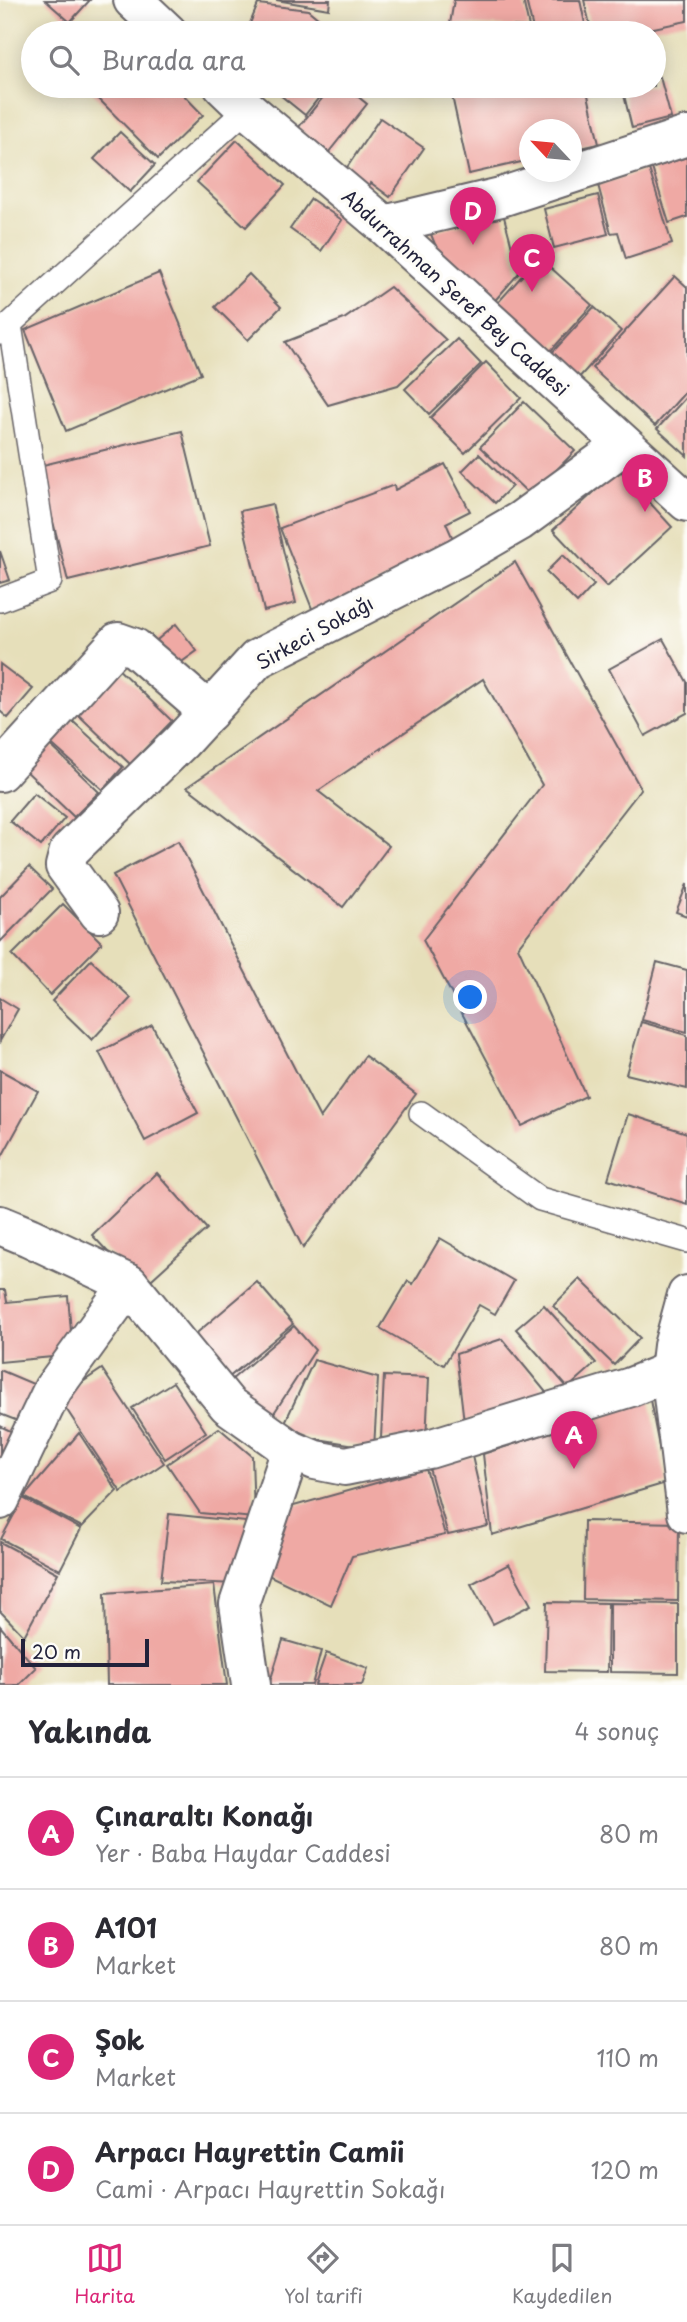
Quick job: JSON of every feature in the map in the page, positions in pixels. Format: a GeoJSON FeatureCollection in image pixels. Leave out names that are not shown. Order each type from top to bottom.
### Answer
{"type":"FeatureCollection","features":[{"type":"Feature","properties":{"kind":"street"},"geometry":{"type":"LineString","coordinates":[[133,0],[155,21]]}},
{"type":"Feature","properties":{"kind":"street","name":"Abdurrahman Şeref Bey Caddesi"},"geometry":{"type":"LineString","coordinates":[[236,98],[384,225],[687,502]]}},
{"type":"Feature","properties":{"kind":"street"},"geometry":{"type":"LineString","coordinates":[[384,225],[501,197],[687,136]]}},
{"type":"Feature","properties":{"kind":"street","name":"Sirkeci Sokağı"},"geometry":{"type":"LineString","coordinates":[[99,913],[65,866],[69,851],[209,712],[257,659],[458,557],[520,521],[624,445]]}},
{"type":"Feature","properties":{"kind":"street"},"geometry":{"type":"LineString","coordinates":[[0,772],[118,642],[135,648],[209,712]]}},
{"type":"Feature","properties":{"kind":"street"},"geometry":{"type":"LineString","coordinates":[[0,1225],[129,1284],[228,1405],[291,1450],[315,1460],[345,1466],[429,1449],[678,1374]]}},
{"type":"Feature","properties":{"kind":"street"},"geometry":{"type":"LineString","coordinates":[[0,1500],[53,1389],[129,1284]]}},
{"type":"Feature","properties":{"kind":"street"},"geometry":{"type":"LineString","coordinates":[[687,1295],[673,1346],[678,1374],[687,1513]]}},
{"type":"Feature","properties":{"kind":"street"},"geometry":{"type":"LineString","coordinates":[[251,1685],[239,1604],[291,1450]]}},
{"type":"Feature","properties":{"kind":"lane"},"geometry":{"type":"LineString","coordinates":[[0,600],[50,581],[5,329],[234,98]]}},
{"type":"Feature","properties":{"kind":"lane"},"geometry":{"type":"LineString","coordinates":[[421,1113],[540,1199],[687,1241]]}},
{"type":"Feature","properties":{"kind":"building"},"geometry":{"type":"Polygon","coordinates":[[[45,0],[90,0],[69,21],[45,0]]]}},
{"type":"Feature","properties":{"kind":"building"},"geometry":{"type":"Polygon","coordinates":[[[276,0],[330,0],[329,9],[276,0]]]}},
{"type":"Feature","properties":{"kind":"building"},"geometry":{"type":"Polygon","coordinates":[[[454,0],[523,0],[528,21],[450,21],[454,0]]]}},
{"type":"Feature","properties":{"kind":"building"},"geometry":{"type":"Polygon","coordinates":[[[526,0],[580,0],[584,21],[531,21],[526,0]]]}},
{"type":"Feature","properties":{"kind":"building"},"geometry":{"type":"Polygon","coordinates":[[[584,0],[687,0],[687,21],[666,25],[666,21],[589,21],[584,0]]]}},
{"type":"Feature","properties":{"kind":"building"},"geometry":{"type":"Polygon","coordinates":[[[258,4],[308,10],[321,21],[251,21],[258,4]]]}},
{"type":"Feature","properties":{"kind":"building"},"geometry":{"type":"Polygon","coordinates":[[[98,98],[187,98],[203,115],[158,159],[98,98]]]}},
{"type":"Feature","properties":{"kind":"building"},"geometry":{"type":"Polygon","coordinates":[[[284,98],[318,98],[305,115],[284,98]]]}},
{"type":"Feature","properties":{"kind":"building"},"geometry":{"type":"Polygon","coordinates":[[[322,98],[360,98],[367,104],[328,153],[298,128],[322,98]]]}},
{"type":"Feature","properties":{"kind":"building"},"geometry":{"type":"Polygon","coordinates":[[[452,98],[589,98],[599,144],[582,148],[582,119],[519,119],[519,163],[469,174],[452,98]]]}},
{"type":"Feature","properties":{"kind":"building"},"geometry":{"type":"Polygon","coordinates":[[[625,98],[666,98],[671,118],[632,128],[625,98]]]}},
{"type":"Feature","properties":{"kind":"building"},"geometry":{"type":"Polygon","coordinates":[[[380,118],[424,148],[390,197],[371,183],[365,192],[342,175],[380,118]]]}},
{"type":"Feature","properties":{"kind":"building"},"geometry":{"type":"Polygon","coordinates":[[[120,132],[155,165],[130,192],[94,159],[120,132]]]}},
{"type":"Feature","properties":{"kind":"building"},"geometry":{"type":"Polygon","coordinates":[[[237,140],[285,185],[246,227],[197,182],[237,140]]]}},
{"type":"Feature","properties":{"kind":"building"},"geometry":{"type":"Polygon","coordinates":[[[687,157],[687,217],[669,223],[652,168],[687,157]]]}},
{"type":"Feature","properties":{"kind":"building"},"geometry":{"type":"Polygon","coordinates":[[[649,169],[672,244],[626,259],[618,232],[611,233],[598,185],[649,169]]]}},
{"type":"Feature","properties":{"kind":"building"},"geometry":{"type":"Polygon","coordinates":[[[598,195],[608,234],[554,248],[544,209],[598,195]]]}},
{"type":"Feature","properties":{"kind":"building"},"geometry":{"type":"Polygon","coordinates":[[[311,199],[342,220],[321,251],[290,229],[311,199]]]}},
{"type":"Feature","properties":{"kind":"building"},"geometry":{"type":"Polygon","coordinates":[[[503,213],[519,273],[491,305],[441,259],[430,232],[503,213]]]}},
{"type":"Feature","properties":{"kind":"building"},"geometry":{"type":"Polygon","coordinates":[[[539,257],[592,305],[547,355],[494,307],[539,257]]]}},
{"type":"Feature","properties":{"kind":"building"},"geometry":{"type":"Polygon","coordinates":[[[159,273],[201,374],[66,431],[25,330],[159,273]]]}},
{"type":"Feature","properties":{"kind":"building"},"geometry":{"type":"Polygon","coordinates":[[[249,274],[281,307],[248,340],[215,307],[249,274]]]}},
{"type":"Feature","properties":{"kind":"building"},"geometry":{"type":"Polygon","coordinates":[[[675,276],[687,287],[687,390],[655,426],[592,368],[675,276]]]}},
{"type":"Feature","properties":{"kind":"building"},"geometry":{"type":"Polygon","coordinates":[[[390,287],[446,340],[398,385],[328,405],[285,342],[344,319],[390,287]]]}},
{"type":"Feature","properties":{"kind":"building"},"geometry":{"type":"Polygon","coordinates":[[[594,307],[621,331],[576,381],[549,356],[594,307]]]}},
{"type":"Feature","properties":{"kind":"building"},"geometry":{"type":"Polygon","coordinates":[[[457,339],[481,364],[429,414],[405,389],[457,339]]]}},
{"type":"Feature","properties":{"kind":"building"},"geometry":{"type":"Polygon","coordinates":[[[486,362],[521,398],[465,453],[430,418],[486,362]]]}},
{"type":"Feature","properties":{"kind":"building"},"geometry":{"type":"Polygon","coordinates":[[[687,396],[687,456],[657,429],[687,396]]]}},
{"type":"Feature","properties":{"kind":"building"},"geometry":{"type":"Polygon","coordinates":[[[524,402],[575,451],[531,496],[480,447],[524,402]]]}},
{"type":"Feature","properties":{"kind":"building"},"geometry":{"type":"Polygon","coordinates":[[[182,431],[210,546],[68,581],[39,466],[182,431]]]}},
{"type":"Feature","properties":{"kind":"building"},"geometry":{"type":"Polygon","coordinates":[[[479,454],[512,486],[495,503],[462,471],[479,454]]]}},
{"type":"Feature","properties":{"kind":"building"},"geometry":{"type":"Polygon","coordinates":[[[445,464],[470,511],[446,523],[457,548],[313,611],[280,528],[394,485],[395,490],[445,464]]]}},
{"type":"Feature","properties":{"kind":"building"},"geometry":{"type":"Polygon","coordinates":[[[619,469],[672,527],[607,587],[553,530],[619,469]]]}},
{"type":"Feature","properties":{"kind":"building"},"geometry":{"type":"Polygon","coordinates":[[[272,504],[296,603],[264,611],[240,511],[272,504]]]}},
{"type":"Feature","properties":{"kind":"building"},"geometry":{"type":"Polygon","coordinates":[[[0,551],[10,580],[0,583],[0,551]]]}},
{"type":"Feature","properties":{"kind":"building"},"geometry":{"type":"Polygon","coordinates":[[[563,555],[594,585],[577,603],[546,572],[563,555]]]}},
{"type":"Feature","properties":{"kind":"building"},"geometry":{"type":"Polygon","coordinates":[[[515,562],[641,789],[518,947],[586,1096],[522,1126],[423,940],[542,785],[483,679],[318,791],[389,846],[343,907],[187,787],[515,562]]]}},
{"type":"Feature","properties":{"kind":"building"},"geometry":{"type":"Polygon","coordinates":[[[176,624],[197,651],[176,666],[157,640],[176,624]]]}},
{"type":"Feature","properties":{"kind":"building"},"geometry":{"type":"Polygon","coordinates":[[[663,639],[687,682],[687,713],[645,736],[609,669],[663,639]]]}},
{"type":"Feature","properties":{"kind":"building"},"geometry":{"type":"Polygon","coordinates":[[[110,661],[172,721],[130,764],[68,705],[110,661]]]}},
{"type":"Feature","properties":{"kind":"building"},"geometry":{"type":"Polygon","coordinates":[[[0,664],[33,689],[8,718],[0,711],[0,664]]]}},
{"type":"Feature","properties":{"kind":"building"},"geometry":{"type":"Polygon","coordinates":[[[67,716],[123,767],[103,790],[46,739],[67,716]]]}},
{"type":"Feature","properties":{"kind":"building"},"geometry":{"type":"Polygon","coordinates":[[[46,741],[99,792],[74,817],[21,766],[46,741]]]}},
{"type":"Feature","properties":{"kind":"building"},"geometry":{"type":"Polygon","coordinates":[[[34,793],[65,818],[41,846],[10,821],[34,793]]]}},
{"type":"Feature","properties":{"kind":"building"},"geometry":{"type":"Polygon","coordinates":[[[178,841],[320,1118],[365,1056],[416,1094],[303,1248],[113,875],[178,841]]]}},
{"type":"Feature","properties":{"kind":"building"},"geometry":{"type":"Polygon","coordinates":[[[29,867],[52,889],[0,942],[0,897],[29,867]]]}},
{"type":"Feature","properties":{"kind":"building"},"geometry":{"type":"Polygon","coordinates":[[[687,884],[687,916],[676,912],[687,884]]]}},
{"type":"Feature","properties":{"kind":"building"},"geometry":{"type":"Polygon","coordinates":[[[63,904],[102,943],[50,995],[12,955],[63,904]]]}},
{"type":"Feature","properties":{"kind":"building"},"geometry":{"type":"Polygon","coordinates":[[[91,960],[131,998],[92,1040],[52,1001],[91,960]]]}},
{"type":"Feature","properties":{"kind":"building"},"geometry":{"type":"Polygon","coordinates":[[[657,962],[687,970],[687,1032],[642,1020],[657,962]]]}},
{"type":"Feature","properties":{"kind":"building"},"geometry":{"type":"Polygon","coordinates":[[[0,998],[18,1009],[0,1041],[0,998]]]}},
{"type":"Feature","properties":{"kind":"building"},"geometry":{"type":"Polygon","coordinates":[[[641,1022],[687,1035],[687,1089],[626,1074],[641,1022]]]}},
{"type":"Feature","properties":{"kind":"building"},"geometry":{"type":"Polygon","coordinates":[[[152,1025],[198,1113],[145,1141],[99,1052],[152,1025]]]}},
{"type":"Feature","properties":{"kind":"building"},"geometry":{"type":"Polygon","coordinates":[[[0,1070],[38,1091],[0,1160],[0,1070]]]}},
{"type":"Feature","properties":{"kind":"building"},"geometry":{"type":"Polygon","coordinates":[[[628,1114],[687,1133],[687,1204],[608,1179],[628,1114]]]}},
{"type":"Feature","properties":{"kind":"building"},"geometry":{"type":"Polygon","coordinates":[[[157,1173],[207,1229],[142,1288],[92,1235],[157,1173]]]}},
{"type":"Feature","properties":{"kind":"building"},"geometry":{"type":"Polygon","coordinates":[[[440,1238],[514,1281],[495,1314],[479,1305],[444,1365],[380,1328],[408,1281],[413,1284],[440,1238]]]}},
{"type":"Feature","properties":{"kind":"building"},"geometry":{"type":"Polygon","coordinates":[[[580,1279],[640,1338],[614,1365],[553,1306],[580,1279]]]}},
{"type":"Feature","properties":{"kind":"building"},"geometry":{"type":"Polygon","coordinates":[[[257,1282],[293,1324],[228,1378],[192,1337],[257,1282]]]}},
{"type":"Feature","properties":{"kind":"building"},"geometry":{"type":"Polygon","coordinates":[[[0,1290],[5,1290],[7,1302],[68,1296],[73,1355],[0,1362],[0,1290]]]}},
{"type":"Feature","properties":{"kind":"building"},"geometry":{"type":"Polygon","coordinates":[[[544,1305],[596,1363],[568,1388],[516,1329],[544,1305]]]}},
{"type":"Feature","properties":{"kind":"building"},"geometry":{"type":"Polygon","coordinates":[[[294,1326],[315,1350],[272,1416],[230,1381],[294,1326]]]}},
{"type":"Feature","properties":{"kind":"building"},"geometry":{"type":"Polygon","coordinates":[[[502,1339],[549,1396],[464,1422],[456,1354],[502,1339]]]}},
{"type":"Feature","properties":{"kind":"building"},"geometry":{"type":"Polygon","coordinates":[[[314,1360],[378,1378],[374,1448],[280,1433],[314,1360]]]}},
{"type":"Feature","properties":{"kind":"building"},"geometry":{"type":"Polygon","coordinates":[[[102,1369],[164,1463],[121,1492],[59,1398],[102,1369]]]}},
{"type":"Feature","properties":{"kind":"building"},"geometry":{"type":"Polygon","coordinates":[[[0,1370],[38,1386],[23,1423],[0,1414],[0,1370]]]}},
{"type":"Feature","properties":{"kind":"building"},"geometry":{"type":"Polygon","coordinates":[[[384,1376],[429,1378],[426,1440],[381,1438],[384,1376]]]}},
{"type":"Feature","properties":{"kind":"building"},"geometry":{"type":"Polygon","coordinates":[[[173,1382],[206,1432],[165,1459],[132,1408],[173,1382]]]}},
{"type":"Feature","properties":{"kind":"building"},"geometry":{"type":"Polygon","coordinates":[[[650,1400],[666,1483],[492,1535],[483,1454],[650,1400]]]}},
{"type":"Feature","properties":{"kind":"building"},"geometry":{"type":"Polygon","coordinates":[[[0,1426],[15,1433],[0,1468],[0,1426]]]}},
{"type":"Feature","properties":{"kind":"building"},"geometry":{"type":"Polygon","coordinates":[[[219,1428],[252,1456],[254,1518],[200,1513],[167,1464],[219,1428]]]}},
{"type":"Feature","properties":{"kind":"building"},"geometry":{"type":"Polygon","coordinates":[[[79,1433],[117,1491],[82,1527],[24,1497],[79,1433]]]}},
{"type":"Feature","properties":{"kind":"building"},"geometry":{"type":"Polygon","coordinates":[[[472,1456],[488,1526],[448,1535],[429,1468],[472,1456]]]}},
{"type":"Feature","properties":{"kind":"building"},"geometry":{"type":"Polygon","coordinates":[[[426,1469],[445,1535],[352,1556],[331,1605],[266,1574],[283,1509],[426,1469]]]}},
{"type":"Feature","properties":{"kind":"building"},"geometry":{"type":"Polygon","coordinates":[[[23,1498],[81,1529],[60,1570],[1,1539],[23,1498]]]}},
{"type":"Feature","properties":{"kind":"building"},"geometry":{"type":"Polygon","coordinates":[[[169,1514],[256,1523],[238,1584],[161,1581],[169,1514]]]}},
{"type":"Feature","properties":{"kind":"building"},"geometry":{"type":"Polygon","coordinates":[[[584,1521],[679,1523],[678,1601],[583,1599],[584,1521]]]}},
{"type":"Feature","properties":{"kind":"building"},"geometry":{"type":"Polygon","coordinates":[[[0,1542],[58,1573],[24,1636],[0,1611],[0,1542]]]}},
{"type":"Feature","properties":{"kind":"building"},"geometry":{"type":"Polygon","coordinates":[[[509,1564],[531,1605],[493,1624],[471,1584],[509,1564]]]}},
{"type":"Feature","properties":{"kind":"building"},"geometry":{"type":"Polygon","coordinates":[[[214,1585],[227,1685],[107,1685],[105,1593],[214,1585]]]}},
{"type":"Feature","properties":{"kind":"building"},"geometry":{"type":"Polygon","coordinates":[[[547,1602],[608,1603],[607,1672],[545,1671],[547,1602]]]}},
{"type":"Feature","properties":{"kind":"building"},"geometry":{"type":"Polygon","coordinates":[[[610,1603],[678,1604],[678,1673],[610,1672],[610,1603]]]}},
{"type":"Feature","properties":{"kind":"building"},"geometry":{"type":"Polygon","coordinates":[[[0,1626],[36,1668],[19,1685],[0,1685],[0,1626]]]}},
{"type":"Feature","properties":{"kind":"building"},"geometry":{"type":"Polygon","coordinates":[[[283,1640],[321,1651],[312,1685],[269,1685],[283,1640]]]}},
{"type":"Feature","properties":{"kind":"building"},"geometry":{"type":"Polygon","coordinates":[[[326,1653],[368,1668],[362,1685],[315,1685],[326,1653]]]}},
{"type":"Feature","properties":{"kind":"place","name":"Arpacı Hayrettin Camii"},"geometry":{"type":"Point","coordinates":[473,245]}},
{"type":"Feature","properties":{"kind":"place","name":"Şok"},"geometry":{"type":"Point","coordinates":[532,292]}},
{"type":"Feature","properties":{"kind":"place","name":"A101"},"geometry":{"type":"Point","coordinates":[645,512]}},
{"type":"Feature","properties":{"kind":"place","name":"Çınaraltı Konağı"},"geometry":{"type":"Point","coordinates":[574,1469]}}]}
